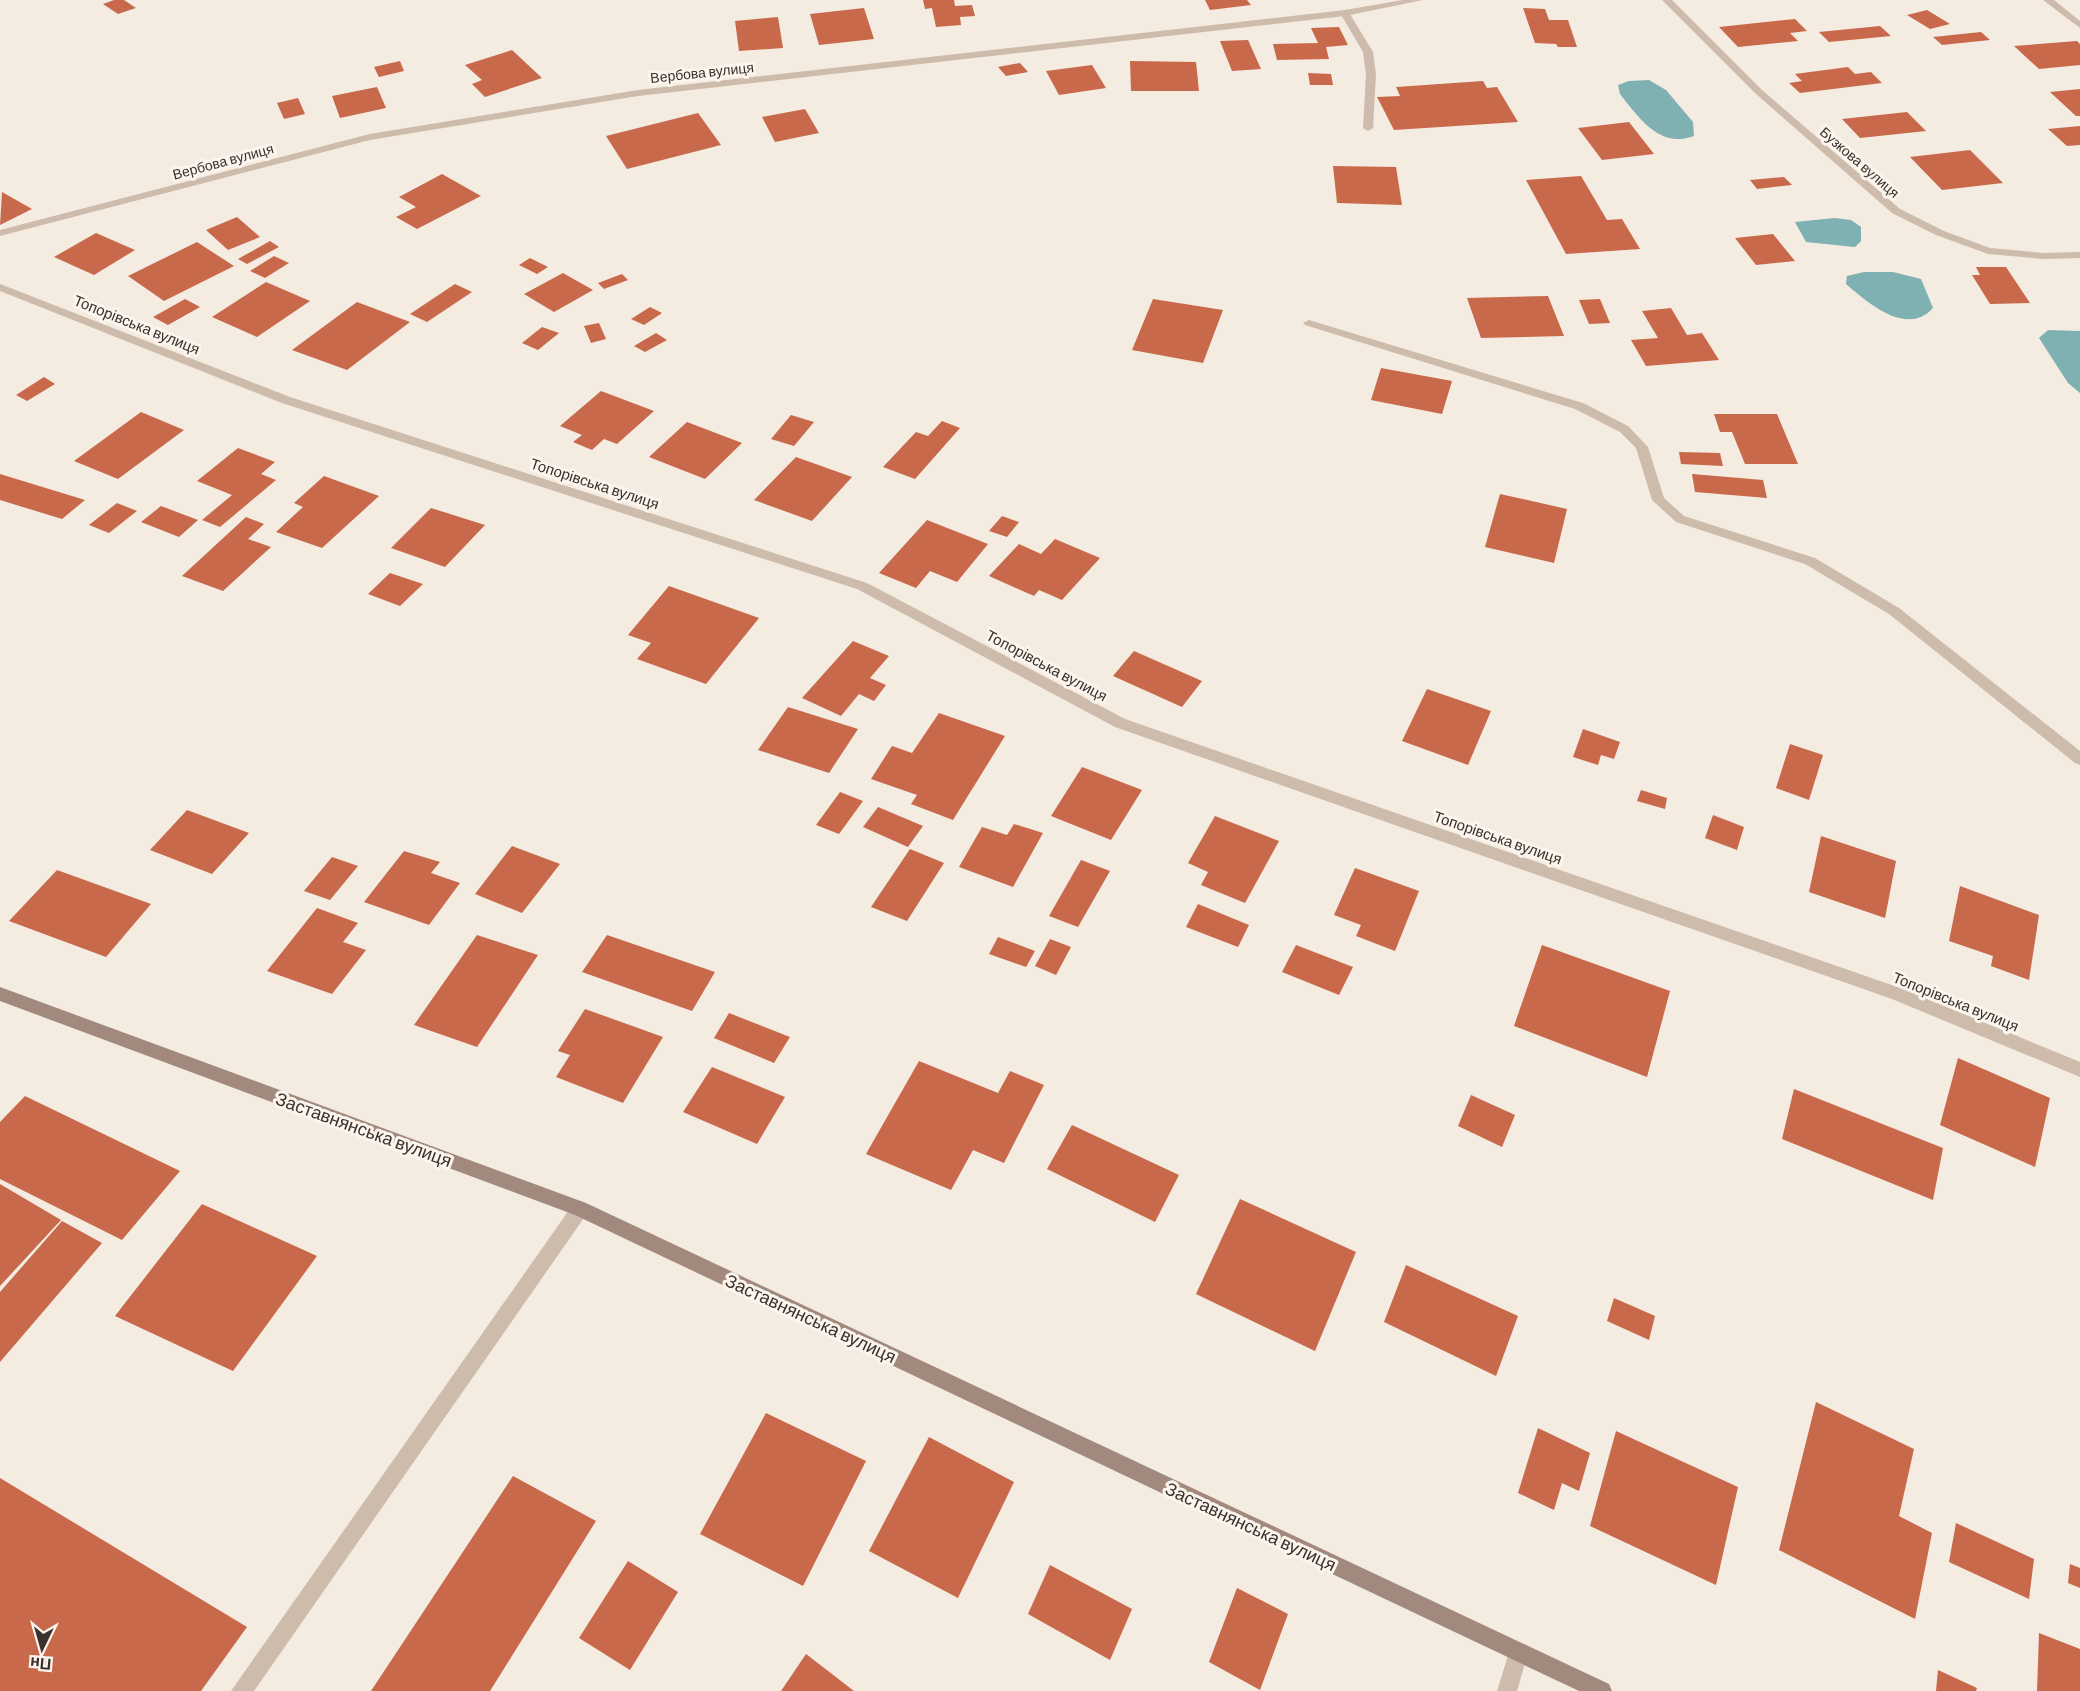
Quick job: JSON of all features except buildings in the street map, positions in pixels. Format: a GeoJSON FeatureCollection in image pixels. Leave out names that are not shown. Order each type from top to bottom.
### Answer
{"type":"FeatureCollection","features":[{"type":"Feature","properties":{"kind":"street","name":"Вербова вулиця"},"geometry":{"type":"LineString","coordinates":[[0,233],[382,135],[638,93],[1345,13],[1418,0]]}},
{"type":"Feature","properties":{"kind":"street","name":"Бузкова вулиця"},"geometry":{"type":"LineString","coordinates":[[1667,0],[1758,91],[1896,211],[1940,233],[1988,251],[2044,256],[2080,255]]}},
{"type":"Feature","properties":{"kind":"street"},"geometry":{"type":"LineString","coordinates":[[2048,0],[2080,25]]}},
{"type":"Feature","properties":{"kind":"street"},"geometry":{"type":"LineString","coordinates":[[1345,13],[1368,52],[1371,74],[1368,128]]}},
{"type":"Feature","properties":{"kind":"street","name":"Топорівська вулиця"},"geometry":{"type":"LineString","coordinates":[[0,287],[286,400],[862,586],[1120,723],[1897,994],[2080,1070]]}},
{"type":"Feature","properties":{"kind":"street"},"geometry":{"type":"LineString","coordinates":[[1309,323],[1579,406],[1624,429],[1642,447],[1658,500],[1680,519],[1810,561],[1894,610],[2080,759]]}},
{"type":"Feature","properties":{"kind":"street","name":"Заставнянська вулиця"},"geometry":{"type":"LineString","coordinates":[[0,994],[580,1209],[1602,1691]]}},
{"type":"Feature","properties":{"kind":"street"},"geometry":{"type":"LineString","coordinates":[[241,1691],[580,1209]]}},
{"type":"Feature","properties":{"kind":"street"},"geometry":{"type":"LineString","coordinates":[[1507,1691],[1518,1653]]}},
{"type":"Feature","properties":{"kind":"water"},"geometry":{"type":"Polygon","coordinates":[[[1649,80],[1666,90],[1693,122],[1694,136],[1682,139],[1661,135],[1651,129],[1635,113],[1620,94],[1618,85],[1629,81],[1649,80]]]}},
{"type":"Feature","properties":{"kind":"water"},"geometry":{"type":"Polygon","coordinates":[[[1835,218],[1851,220],[1861,227],[1861,241],[1855,247],[1806,242],[1795,222],[1835,218]]]}},
{"type":"Feature","properties":{"kind":"water"},"geometry":{"type":"Polygon","coordinates":[[[1864,272],[1893,272],[1921,279],[1933,308],[1923,316],[1912,319],[1900,318],[1876,308],[1846,284],[1847,276],[1864,272]]]}},
{"type":"Feature","properties":{"kind":"water"},"geometry":{"type":"Polygon","coordinates":[[[2048,330],[2080,331],[2080,393],[2068,383],[2039,338],[2048,330]]]}}]}
